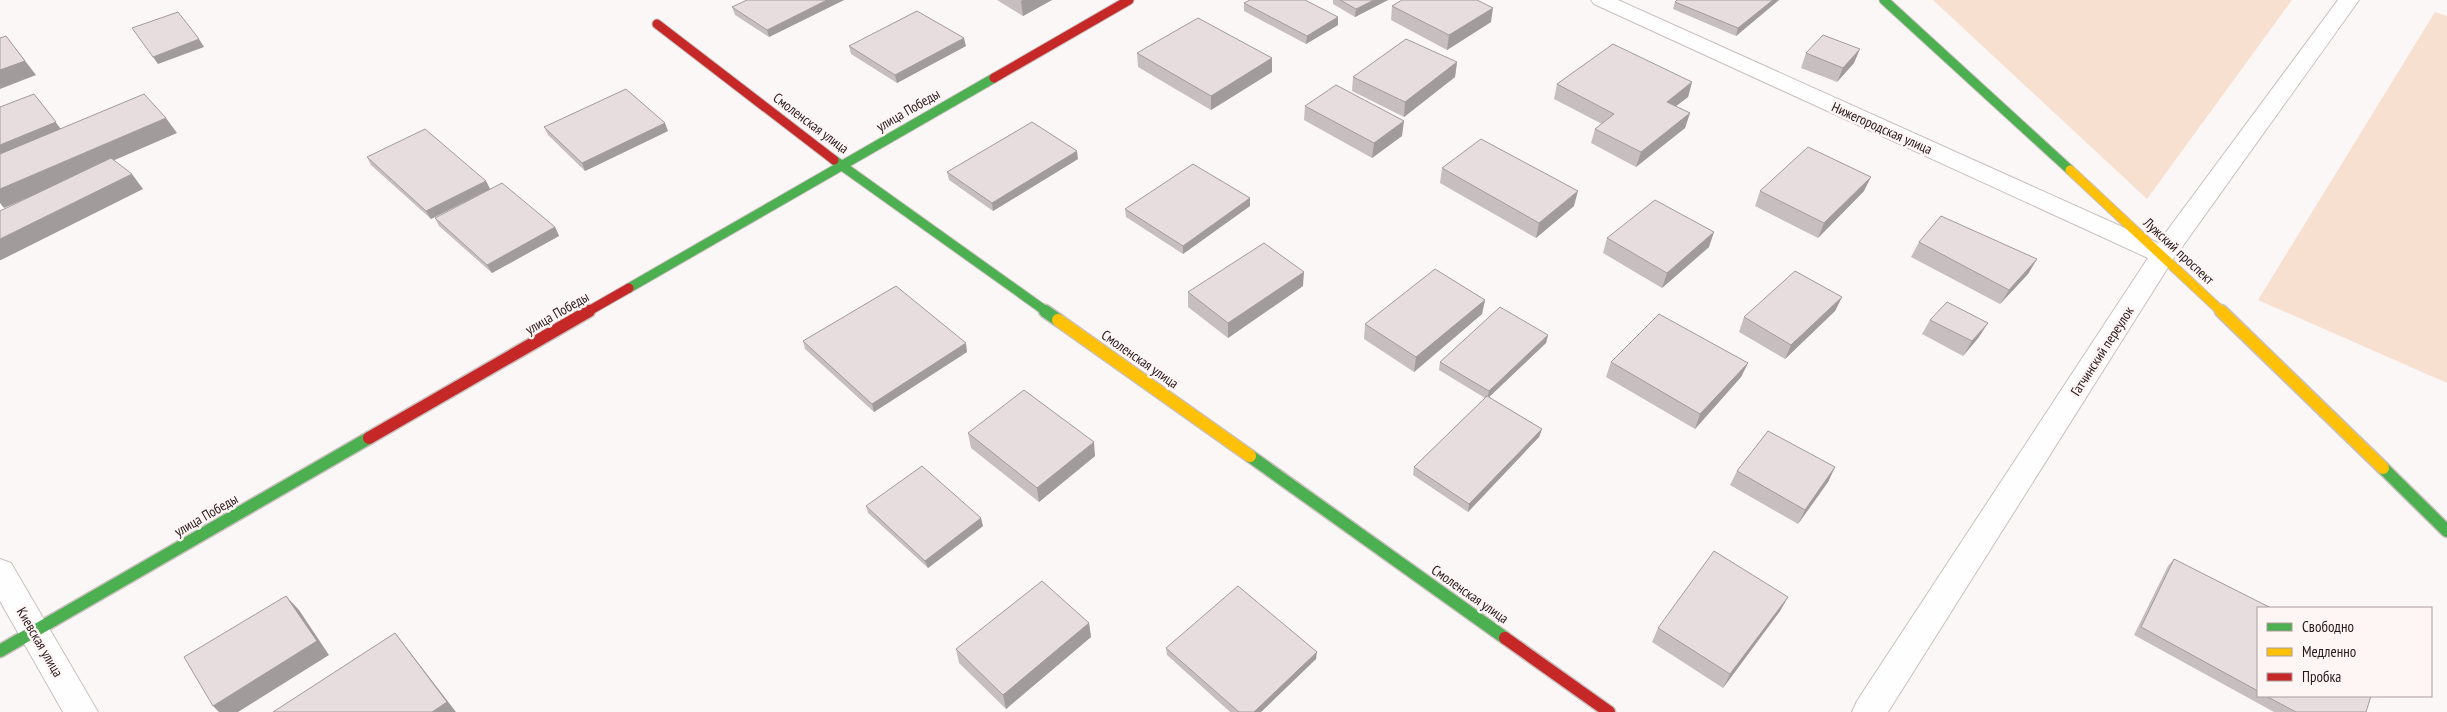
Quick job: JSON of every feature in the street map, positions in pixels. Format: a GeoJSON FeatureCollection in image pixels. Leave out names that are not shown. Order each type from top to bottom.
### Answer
{"type":"FeatureCollection","features":[{"type":"Feature","properties":{"kind":"street","name":"улица Победы"},"geometry":{"type":"LineString","coordinates":[[0,651],[1129,0]]}},
{"type":"Feature","properties":{"kind":"street","name":"Нижегородская улица"},"geometry":{"type":"LineString","coordinates":[[1601,0],[2164,255]]}},
{"type":"Feature","properties":{"kind":"street","name":"Лужский проспект"},"geometry":{"type":"LineString","coordinates":[[1884,0],[2164,255],[2447,531]]}},
{"type":"Feature","properties":{"kind":"street","name":"Гатчинский переулок"},"geometry":{"type":"LineString","coordinates":[[1869,712],[2164,255],[2349,0]]}},
{"type":"Feature","properties":{"kind":"street","name":"Смоленская улица"},"geometry":{"type":"LineString","coordinates":[[657,24],[842,166],[1609,712]]}},
{"type":"Feature","properties":{"kind":"street","name":"Киевская улица"},"geometry":{"type":"LineString","coordinates":[[0,572],[81,712]]}},
{"type":"Feature","properties":{"kind":"shaded area"},"geometry":{"type":"Polygon","coordinates":[[[1933,0],[2292,0],[2147,199],[1933,0]]]}},
{"type":"Feature","properties":{"kind":"shaded area"},"geometry":{"type":"Polygon","coordinates":[[[2435,12],[2447,16],[2447,383],[2258,300],[2435,12]]]}},
{"type":"Feature","properties":{"kind":"building"},"geometry":{"type":"Polygon","coordinates":[[[747,0],[827,0],[767,30],[732,7],[747,0]]]}},
{"type":"Feature","properties":{"kind":"building"},"geometry":{"type":"Polygon","coordinates":[[[1250,0],[1305,0],[1338,17],[1307,36],[1244,3],[1250,0]]]}},
{"type":"Feature","properties":{"kind":"building"},"geometry":{"type":"Polygon","coordinates":[[[1340,0],[1374,0],[1356,9],[1340,0]]]}},
{"type":"Feature","properties":{"kind":"building"},"geometry":{"type":"Polygon","coordinates":[[[1402,0],[1477,0],[1493,8],[1449,35],[1392,6],[1402,0]]]}},
{"type":"Feature","properties":{"kind":"building"},"geometry":{"type":"Polygon","coordinates":[[[1677,0],[1773,0],[1738,28],[1675,2],[1677,0]]]}},
{"type":"Feature","properties":{"kind":"building"},"geometry":{"type":"Polygon","coordinates":[[[917,11],[964,38],[895,75],[849,46],[917,11]]]}},
{"type":"Feature","properties":{"kind":"building"},"geometry":{"type":"Polygon","coordinates":[[[178,12],[199,39],[153,57],[132,28],[178,12]]]}},
{"type":"Feature","properties":{"kind":"building"},"geometry":{"type":"Polygon","coordinates":[[[1198,18],[1272,58],[1211,96],[1137,53],[1198,18]]]}},
{"type":"Feature","properties":{"kind":"building"},"geometry":{"type":"Polygon","coordinates":[[[1823,35],[1860,49],[1843,68],[1806,53],[1823,35]]]}},
{"type":"Feature","properties":{"kind":"building"},"geometry":{"type":"Polygon","coordinates":[[[6,36],[25,61],[0,70],[0,38],[6,36]]]}},
{"type":"Feature","properties":{"kind":"building"},"geometry":{"type":"Polygon","coordinates":[[[1406,39],[1457,62],[1405,102],[1353,77],[1406,39]]]}},
{"type":"Feature","properties":{"kind":"building"},"geometry":{"type":"Polygon","coordinates":[[[1613,44],[1692,82],[1667,102],[1690,113],[1641,152],[1595,129],[1614,114],[1557,84],[1613,44]]]}},
{"type":"Feature","properties":{"kind":"building"},"geometry":{"type":"Polygon","coordinates":[[[1336,85],[1404,121],[1374,143],[1305,106],[1336,85]]]}},
{"type":"Feature","properties":{"kind":"building"},"geometry":{"type":"Polygon","coordinates":[[[626,89],[665,123],[582,163],[544,127],[626,89]]]}},
{"type":"Feature","properties":{"kind":"building"},"geometry":{"type":"Polygon","coordinates":[[[34,94],[56,122],[0,145],[0,107],[34,94]]]}},
{"type":"Feature","properties":{"kind":"building"},"geometry":{"type":"Polygon","coordinates":[[[144,94],[166,118],[0,189],[0,154],[144,94]]]}},
{"type":"Feature","properties":{"kind":"building"},"geometry":{"type":"Polygon","coordinates":[[[1032,122],[1077,151],[992,203],[947,172],[1032,122]]]}},
{"type":"Feature","properties":{"kind":"building"},"geometry":{"type":"Polygon","coordinates":[[[425,129],[486,181],[426,211],[367,157],[425,129]]]}},
{"type":"Feature","properties":{"kind":"building"},"geometry":{"type":"Polygon","coordinates":[[[1481,139],[1578,191],[1539,223],[1442,168],[1481,139]]]}},
{"type":"Feature","properties":{"kind":"building"},"geometry":{"type":"Polygon","coordinates":[[[1808,147],[1871,177],[1824,223],[1760,191],[1808,147]]]}},
{"type":"Feature","properties":{"kind":"building"},"geometry":{"type":"Polygon","coordinates":[[[111,158],[132,174],[0,239],[0,211],[111,158]]]}},
{"type":"Feature","properties":{"kind":"building"},"geometry":{"type":"Polygon","coordinates":[[[1193,164],[1250,198],[1183,246],[1125,209],[1193,164]]]}},
{"type":"Feature","properties":{"kind":"building"},"geometry":{"type":"Polygon","coordinates":[[[502,183],[555,227],[487,265],[435,218],[502,183]]]}},
{"type":"Feature","properties":{"kind":"building"},"geometry":{"type":"Polygon","coordinates":[[[1655,200],[1714,232],[1667,273],[1607,238],[1655,200]]]}},
{"type":"Feature","properties":{"kind":"building"},"geometry":{"type":"Polygon","coordinates":[[[1941,216],[2037,259],[2009,290],[1919,242],[1941,216]]]}},
{"type":"Feature","properties":{"kind":"building"},"geometry":{"type":"Polygon","coordinates":[[[1264,243],[1304,272],[1228,323],[1188,292],[1264,243]]]}},
{"type":"Feature","properties":{"kind":"building"},"geometry":{"type":"Polygon","coordinates":[[[1435,269],[1485,300],[1416,357],[1365,324],[1435,269]]]}},
{"type":"Feature","properties":{"kind":"building"},"geometry":{"type":"Polygon","coordinates":[[[1795,271],[1842,297],[1791,345],[1744,317],[1795,271]]]}},
{"type":"Feature","properties":{"kind":"building"},"geometry":{"type":"Polygon","coordinates":[[[896,286],[966,343],[872,404],[803,341],[896,286]]]}},
{"type":"Feature","properties":{"kind":"building"},"geometry":{"type":"Polygon","coordinates":[[[1947,302],[1988,323],[1972,341],[1930,320],[1947,302]]]}},
{"type":"Feature","properties":{"kind":"building"},"geometry":{"type":"Polygon","coordinates":[[[1500,307],[1548,335],[1489,391],[1440,362],[1500,307]]]}},
{"type":"Feature","properties":{"kind":"building"},"geometry":{"type":"Polygon","coordinates":[[[1659,314],[1748,363],[1700,414],[1611,362],[1659,314]]]}},
{"type":"Feature","properties":{"kind":"building"},"geometry":{"type":"Polygon","coordinates":[[[1024,390],[1094,442],[1037,488],[968,433],[1024,390]]]}},
{"type":"Feature","properties":{"kind":"building"},"geometry":{"type":"Polygon","coordinates":[[[1487,396],[1542,429],[1469,504],[1414,467],[1487,396]]]}},
{"type":"Feature","properties":{"kind":"building"},"geometry":{"type":"Polygon","coordinates":[[[1768,431],[1835,467],[1805,510],[1737,471],[1768,431]]]}},
{"type":"Feature","properties":{"kind":"building"},"geometry":{"type":"Polygon","coordinates":[[[922,466],[981,518],[925,561],[866,506],[922,466]]]}},
{"type":"Feature","properties":{"kind":"building"},"geometry":{"type":"Polygon","coordinates":[[[1714,551],[1788,597],[1730,674],[1658,628],[1714,551]]]}},
{"type":"Feature","properties":{"kind":"building"},"geometry":{"type":"Polygon","coordinates":[[[2174,559],[2269,607],[2257,607],[2257,690],[2141,627],[2174,559]]]}},
{"type":"Feature","properties":{"kind":"building"},"geometry":{"type":"Polygon","coordinates":[[[1042,581],[1089,623],[1003,695],[956,649],[1042,581]]]}},
{"type":"Feature","properties":{"kind":"building"},"geometry":{"type":"Polygon","coordinates":[[[1238,586],[1317,652],[1254,712],[1239,712],[1166,648],[1238,586]]]}},
{"type":"Feature","properties":{"kind":"building"},"geometry":{"type":"Polygon","coordinates":[[[286,596],[317,641],[213,706],[184,657],[286,596]]]}},
{"type":"Feature","properties":{"kind":"building"},"geometry":{"type":"Polygon","coordinates":[[[395,633],[447,702],[432,712],[273,712],[395,633]]]}},
{"type":"Feature","properties":{"kind":"building"},"geometry":{"type":"Polygon","coordinates":[[[2268,697],[2371,697],[2366,712],[2296,712],[2268,697]]]}},
{"type":"Feature","properties":{"kind":"traffic: fast"},"geometry":{"type":"LineString","coordinates":[[1884,0],[2070,170]]}},
{"type":"Feature","properties":{"kind":"traffic: fast"},"geometry":{"type":"LineString","coordinates":[[629,288],[994,78]]}},
{"type":"Feature","properties":{"kind":"traffic: fast"},"geometry":{"type":"LineString","coordinates":[[834,160],[1058,320]]}},
{"type":"Feature","properties":{"kind":"traffic: fast"},"geometry":{"type":"LineString","coordinates":[[0,651],[369,438]]}},
{"type":"Feature","properties":{"kind":"traffic: fast"},"geometry":{"type":"LineString","coordinates":[[1250,456],[1505,638]]}},
{"type":"Feature","properties":{"kind":"traffic: fast"},"geometry":{"type":"LineString","coordinates":[[2383,468],[2447,531]]}},
{"type":"Feature","properties":{"kind":"traffic: slow"},"geometry":{"type":"LineString","coordinates":[[2070,170],[2163,255],[2383,468]]}},
{"type":"Feature","properties":{"kind":"traffic: slow"},"geometry":{"type":"LineString","coordinates":[[1058,320],[1250,456]]}},
{"type":"Feature","properties":{"kind":"traffic: jam"},"geometry":{"type":"LineString","coordinates":[[994,78],[1129,0]]}},
{"type":"Feature","properties":{"kind":"traffic: jam"},"geometry":{"type":"LineString","coordinates":[[657,24],[834,160]]}},
{"type":"Feature","properties":{"kind":"traffic: jam"},"geometry":{"type":"LineString","coordinates":[[369,438],[629,288]]}},
{"type":"Feature","properties":{"kind":"traffic: jam"},"geometry":{"type":"LineString","coordinates":[[1505,638],[1609,712]]}}]}
